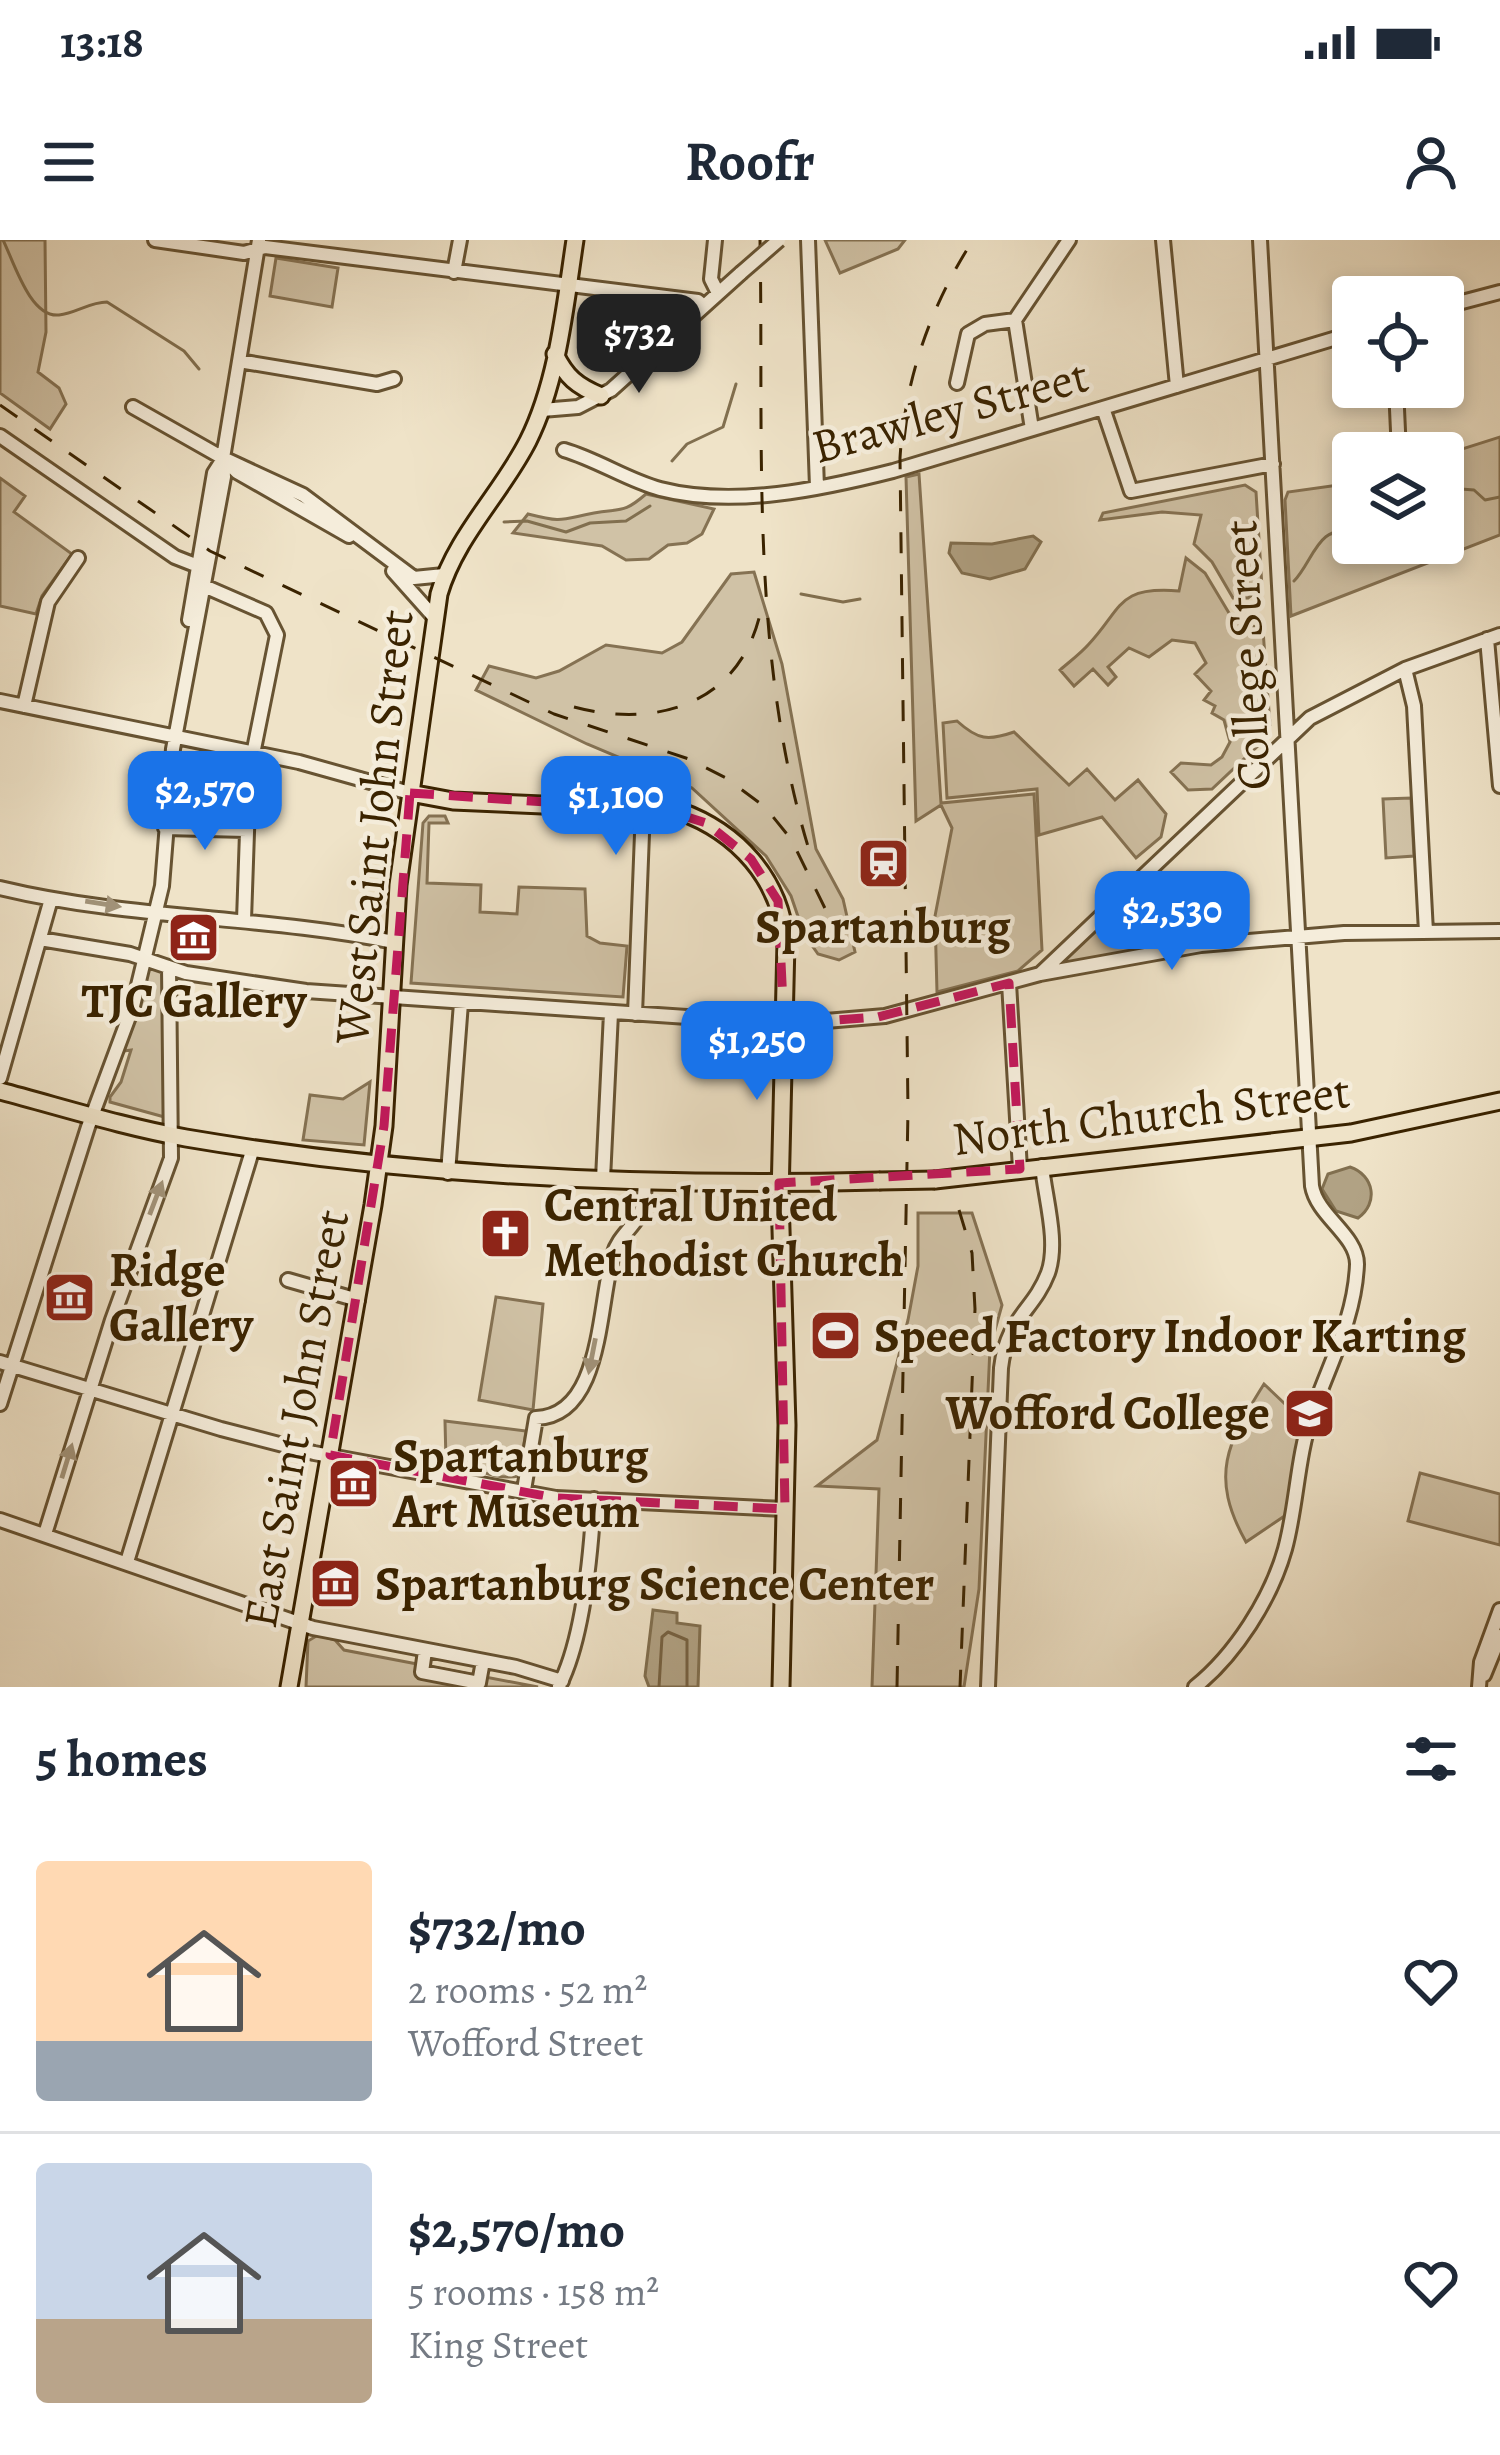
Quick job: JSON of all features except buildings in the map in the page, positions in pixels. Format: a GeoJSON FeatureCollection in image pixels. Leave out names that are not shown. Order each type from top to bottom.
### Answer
{"type":"FeatureCollection","features":[{"type":"Feature","properties":{"kind":"main road","name":"West Saint John Street"},"geometry":{"type":"LineString","coordinates":[[378,1165],[394,942],[434,616],[444,575],[509,474],[542,410],[575,240]]}},
{"type":"Feature","properties":{"kind":"main road"},"geometry":{"type":"LineString","coordinates":[[555,354],[565,374],[581,388],[601,396]]}},
{"type":"Feature","properties":{"kind":"main road"},"geometry":{"type":"LineString","coordinates":[[410,793],[466,802],[679,812],[735,842],[771,886],[786,942],[780,1184],[785,1509],[781,1687]]}},
{"type":"Feature","properties":{"kind":"main road","name":"North Church Street"},"geometry":{"type":"LineString","coordinates":[[0,1091],[173,1135],[378,1165],[448,1173],[780,1184],[935,1180],[1310,1137],[1372,1129],[1500,1101]]}},
{"type":"Feature","properties":{"kind":"main road","name":"East Saint John Street"},"geometry":{"type":"LineString","coordinates":[[289,1687],[378,1165]]}},
{"type":"Feature","properties":{"kind":"street"},"geometry":{"type":"LineString","coordinates":[[155,240],[244,254],[258,244],[698,301],[704,306]]}},
{"type":"Feature","properties":{"kind":"street"},"geometry":{"type":"LineString","coordinates":[[454,272],[460,240]]}},
{"type":"Feature","properties":{"kind":"street"},"geometry":{"type":"LineString","coordinates":[[715,240],[711,279],[718,293]]}},
{"type":"Feature","properties":{"kind":"street"},"geometry":{"type":"LineString","coordinates":[[542,410],[578,406],[601,396],[779,240]]}},
{"type":"Feature","properties":{"kind":"street"},"geometry":{"type":"LineString","coordinates":[[808,240],[817,487]]}},
{"type":"Feature","properties":{"kind":"street"},"geometry":{"type":"LineString","coordinates":[[1032,429],[1015,320],[1069,240]]}},
{"type":"Feature","properties":{"kind":"street"},"geometry":{"type":"LineString","coordinates":[[1162,240],[1177,386]]}},
{"type":"Feature","properties":{"kind":"street","name":"College Street"},"geometry":{"type":"LineString","coordinates":[[1195,1687],[1238,1641],[1285,1551],[1312,1415],[1342,1342],[1357,1258],[1316,1202],[1260,240]]}},
{"type":"Feature","properties":{"kind":"street"},"geometry":{"type":"LineString","coordinates":[[174,740],[224,477],[258,244]]}},
{"type":"Feature","properties":{"kind":"street"},"geometry":{"type":"LineString","coordinates":[[1464,301],[1500,292]]}},
{"type":"Feature","properties":{"kind":"street"},"geometry":{"type":"LineString","coordinates":[[957,382],[968,334],[985,323],[1015,320]]}},
{"type":"Feature","properties":{"kind":"street","name":"Brawley Street"},"geometry":{"type":"LineString","coordinates":[[564,451],[642,483],[681,493],[722,496],[817,487],[887,473],[1332,339]]}},
{"type":"Feature","properties":{"kind":"street"},"geometry":{"type":"LineString","coordinates":[[239,362],[377,384],[394,379]]}},
{"type":"Feature","properties":{"kind":"street"},"geometry":{"type":"LineString","coordinates":[[134,407],[320,506],[414,578],[444,575]]}},
{"type":"Feature","properties":{"kind":"street"},"geometry":{"type":"LineString","coordinates":[[1103,408],[1131,491],[1273,464]]}},
{"type":"Feature","properties":{"kind":"street"},"geometry":{"type":"LineString","coordinates":[[0,436],[175,557],[198,566]]}},
{"type":"Feature","properties":{"kind":"street"},"geometry":{"type":"LineString","coordinates":[[0,1404],[6,1364],[134,1006],[162,886],[174,740],[198,566],[214,473],[224,458]]}},
{"type":"Feature","properties":{"kind":"street"},"geometry":{"type":"LineString","coordinates":[[224,458],[237,472],[368,550],[434,616]]}},
{"type":"Feature","properties":{"kind":"street"},"geometry":{"type":"LineString","coordinates":[[24,706],[44,616],[78,559]]}},
{"type":"Feature","properties":{"kind":"street"},"geometry":{"type":"LineString","coordinates":[[204,586],[266,613],[276,628],[277,643],[253,752],[244,920]]}},
{"type":"Feature","properties":{"kind":"street"},"geometry":{"type":"LineString","coordinates":[[1040,974],[1289,737],[1329,706],[1405,669],[1494,644],[1500,785]]}},
{"type":"Feature","properties":{"kind":"street"},"geometry":{"type":"LineString","coordinates":[[1405,669],[1414,706],[1426,932]]}},
{"type":"Feature","properties":{"kind":"street"},"geometry":{"type":"LineString","coordinates":[[0,701],[174,740],[253,752],[410,793]]}},
{"type":"Feature","properties":{"kind":"street"},"geometry":{"type":"LineString","coordinates":[[635,1014],[643,808]]}},
{"type":"Feature","properties":{"kind":"street"},"geometry":{"type":"LineString","coordinates":[[165,828],[247,830]]}},
{"type":"Feature","properties":{"kind":"street"},"geometry":{"type":"LineString","coordinates":[[0,888],[51,899],[394,942]]}},
{"type":"Feature","properties":{"kind":"street"},"geometry":{"type":"LineString","coordinates":[[0,1078],[51,899]]}},
{"type":"Feature","properties":{"kind":"street"},"geometry":{"type":"LineString","coordinates":[[40,939],[257,985],[784,1024],[878,1017],[1040,974],[1201,945],[1298,937],[1500,932]]}},
{"type":"Feature","properties":{"kind":"street"},"geometry":{"type":"LineString","coordinates":[[45,1534],[112,1320],[171,1158],[169,968]]}},
{"type":"Feature","properties":{"kind":"street"},"geometry":{"type":"LineString","coordinates":[[1010,982],[1020,1169]]}},
{"type":"Feature","properties":{"kind":"street"},"geometry":{"type":"LineString","coordinates":[[448,1173],[461,1003]]}},
{"type":"Feature","properties":{"kind":"street"},"geometry":{"type":"LineString","coordinates":[[604,1179],[611,1012]]}},
{"type":"Feature","properties":{"kind":"street"},"geometry":{"type":"LineString","coordinates":[[127,1562],[253,1148]]}},
{"type":"Feature","properties":{"kind":"street"},"geometry":{"type":"LineString","coordinates":[[988,1687],[1001,1368],[1010,1330],[1041,1287],[1050,1265],[1042,1166]]}},
{"type":"Feature","properties":{"kind":"street"},"geometry":{"type":"LineString","coordinates":[[524,1490],[536,1418],[560,1415],[582,1392],[614,1249],[638,1217],[641,1180]]}},
{"type":"Feature","properties":{"kind":"street"},"geometry":{"type":"LineString","coordinates":[[288,1280],[358,1300]]}},
{"type":"Feature","properties":{"kind":"street"},"geometry":{"type":"LineString","coordinates":[[6,1364],[172,1415],[330,1455],[556,1498],[785,1509]]}},
{"type":"Feature","properties":{"kind":"street"},"geometry":{"type":"LineString","coordinates":[[0,1520],[344,1637],[483,1661],[560,1684],[572,1656],[594,1499]]}},
{"type":"Feature","properties":{"kind":"street"},"geometry":{"type":"LineString","coordinates":[[1491,1661],[1500,1610]]}},
{"type":"Feature","properties":{"kind":"street"},"geometry":{"type":"LineString","coordinates":[[1479,1687],[1500,1636]]}},
{"type":"Feature","properties":{"kind":"street"},"geometry":{"type":"LineString","coordinates":[[425,1651],[422,1672],[479,1683],[483,1661]]}},
{"type":"Feature","properties":{"kind":"highlighted area"},"geometry":{"type":"Polygon","coordinates":[[[410,793],[665,810],[706,823],[751,859],[778,901],[784,1024],[878,1017],[1009,983],[1020,1169],[779,1183],[785,1509],[556,1498],[330,1455],[384,1126],[410,793]]]}},
{"type":"Feature","properties":{"kind":"shaded area"},"geometry":{"type":"Polygon","coordinates":[[[0,240],[45,240],[46,332],[38,372],[59,388],[66,404],[50,429],[0,393],[0,240]]]}},
{"type":"Feature","properties":{"kind":"shaded area"},"geometry":{"type":"Polygon","coordinates":[[[825,240],[905,240],[898,249],[840,273],[825,240]]]}},
{"type":"Feature","properties":{"kind":"shaded area"},"geometry":{"type":"Polygon","coordinates":[[[276,258],[338,268],[332,307],[270,296],[276,258]]]}},
{"type":"Feature","properties":{"kind":"shaded area"},"geometry":{"type":"Polygon","coordinates":[[[1500,437],[1500,535],[1464,549],[1464,448],[1500,437]]]}},
{"type":"Feature","properties":{"kind":"shaded area"},"geometry":{"type":"Polygon","coordinates":[[[919,474],[941,803],[1034,794],[1042,950],[1018,971],[937,992],[935,916],[952,828],[941,805],[916,821],[906,477],[919,474]]]}},
{"type":"Feature","properties":{"kind":"shaded area"},"geometry":{"type":"Polygon","coordinates":[[[0,478],[25,496],[14,512],[72,554],[42,596],[36,614],[0,606],[0,478]]]}},
{"type":"Feature","properties":{"kind":"shaded area"},"geometry":{"type":"Polygon","coordinates":[[[1245,485],[1256,492],[1262,587],[1248,598],[1233,598],[1212,562],[1194,544],[1201,515],[1162,512],[1100,520],[1103,513],[1245,485]]]}},
{"type":"Feature","properties":{"kind":"shaded area"},"geometry":{"type":"Polygon","coordinates":[[[1332,486],[1332,564],[1425,564],[1291,616],[1288,492],[1332,486]]]}},
{"type":"Feature","properties":{"kind":"shaded area"},"geometry":{"type":"Polygon","coordinates":[[[646,494],[714,509],[702,534],[687,543],[668,545],[649,559],[626,560],[602,546],[513,533],[528,514],[567,519],[622,509],[646,494]]]}},
{"type":"Feature","properties":{"kind":"shaded area"},"geometry":{"type":"Polygon","coordinates":[[[1186,558],[1205,573],[1232,618],[1263,630],[1270,725],[1262,742],[1212,789],[1188,790],[1171,772],[1181,763],[1211,765],[1230,742],[1224,720],[1204,700],[1211,691],[1195,674],[1206,663],[1195,643],[1172,640],[1149,657],[1129,648],[1108,667],[1116,677],[1108,685],[1093,669],[1074,686],[1060,670],[1132,596],[1179,591],[1186,558]]]}},
{"type":"Feature","properties":{"kind":"shaded area"},"geometry":{"type":"Polygon","coordinates":[[[754,572],[782,664],[816,849],[843,899],[855,952],[839,960],[818,954],[766,856],[692,788],[476,690],[489,666],[536,678],[606,645],[662,653],[682,642],[731,574],[754,572]]]}},
{"type":"Feature","properties":{"kind":"shaded area"},"geometry":{"type":"Polygon","coordinates":[[[957,721],[984,737],[1014,732],[1069,785],[1087,769],[1115,800],[1138,780],[1166,814],[1161,837],[1136,858],[1102,817],[1039,835],[1037,789],[947,798],[943,723],[957,721]]]}},
{"type":"Feature","properties":{"kind":"shaded area"},"geometry":{"type":"Polygon","coordinates":[[[1411,798],[1414,856],[1386,858],[1383,799],[1411,798]]]}},
{"type":"Feature","properties":{"kind":"shaded area"},"geometry":{"type":"Polygon","coordinates":[[[429,816],[445,816],[448,823],[429,823],[427,883],[481,885],[480,912],[517,914],[519,887],[585,889],[587,936],[600,943],[627,946],[623,997],[411,983],[423,823],[429,816]]]}},
{"type":"Feature","properties":{"kind":"shaded area"},"geometry":{"type":"Polygon","coordinates":[[[1120,898],[1132,956],[1040,974],[1120,898]]]}},
{"type":"Feature","properties":{"kind":"shaded area"},"geometry":{"type":"Polygon","coordinates":[[[160,968],[165,974],[168,1118],[110,1102],[131,1050],[124,1051],[147,969],[160,968]]]}},
{"type":"Feature","properties":{"kind":"shaded area"},"geometry":{"type":"Polygon","coordinates":[[[370,1082],[364,1145],[303,1140],[310,1095],[343,1099],[370,1082]]]}},
{"type":"Feature","properties":{"kind":"shaded area"},"geometry":{"type":"Polygon","coordinates":[[[918,1213],[972,1213],[1002,1305],[990,1348],[979,1589],[964,1687],[872,1687],[879,1489],[817,1486],[877,1440],[918,1266],[918,1213]]]}},
{"type":"Feature","properties":{"kind":"shaded area"},"geometry":{"type":"Polygon","coordinates":[[[496,1297],[543,1304],[533,1410],[479,1400],[496,1297]]]}},
{"type":"Feature","properties":{"kind":"shaded area"},"geometry":{"type":"Polygon","coordinates":[[[1264,1384],[1306,1424],[1286,1515],[1246,1542],[1228,1498],[1227,1460],[1240,1424],[1264,1384]]]}},
{"type":"Feature","properties":{"kind":"shaded area"},"geometry":{"type":"Polygon","coordinates":[[[445,1421],[526,1431],[519,1476],[491,1475],[446,1461],[445,1421]]]}},
{"type":"Feature","properties":{"kind":"shaded area"},"geometry":{"type":"Polygon","coordinates":[[[1420,1473],[1500,1494],[1500,1545],[1408,1521],[1420,1473]]]}},
{"type":"Feature","properties":{"kind":"shaded area"},"geometry":{"type":"Polygon","coordinates":[[[318,1635],[335,1640],[344,1650],[538,1687],[306,1687],[308,1641],[318,1635]]]}},
{"type":"Feature","properties":{"kind":"water"},"geometry":{"type":"Polygon","coordinates":[[[1033,536],[1041,542],[1025,569],[990,579],[962,573],[949,553],[951,543],[992,544],[1033,536]]]}},
{"type":"Feature","properties":{"kind":"water"},"geometry":{"type":"Polygon","coordinates":[[[1350,1167],[1364,1176],[1371,1190],[1369,1205],[1358,1218],[1336,1211],[1322,1189],[1328,1174],[1350,1167]]]}},
{"type":"Feature","properties":{"kind":"water"},"geometry":{"type":"Polygon","coordinates":[[[653,1610],[677,1613],[677,1623],[700,1626],[698,1687],[649,1687],[645,1676],[653,1610]]]}},
{"type":"Feature","properties":{"kind":"waterway"},"geometry":{"type":"LineString","coordinates":[[3,240],[24,287],[49,314],[107,302],[184,351],[199,369]]}},
{"type":"Feature","properties":{"kind":"waterway"},"geometry":{"type":"LineString","coordinates":[[672,461],[687,444],[723,427],[736,384]]}},
{"type":"Feature","properties":{"kind":"waterway"},"geometry":{"type":"LineString","coordinates":[[1464,489],[1474,490],[1485,500],[1500,497]]}},
{"type":"Feature","properties":{"kind":"waterway"},"geometry":{"type":"LineString","coordinates":[[504,522],[527,521],[566,532],[590,523],[626,521],[650,506]]}},
{"type":"Feature","properties":{"kind":"waterway"},"geometry":{"type":"LineString","coordinates":[[1294,581],[1332,533]]}},
{"type":"Feature","properties":{"kind":"waterway"},"geometry":{"type":"LineString","coordinates":[[801,594],[843,602],[860,599]]}},
{"type":"Feature","properties":{"kind":"railway"},"geometry":{"type":"LineString","coordinates":[[760,240],[761,472],[768,626],[777,703],[810,853]]}},
{"type":"Feature","properties":{"kind":"railway"},"geometry":{"type":"LineString","coordinates":[[897,1687],[908,1111],[900,458],[907,400],[922,344],[973,240]]}},
{"type":"Feature","properties":{"kind":"railway"},"geometry":{"type":"LineString","coordinates":[[0,405],[210,551],[554,714],[689,759],[726,778],[765,807],[791,839],[842,943]]}},
{"type":"Feature","properties":{"kind":"railway"},"geometry":{"type":"LineString","coordinates":[[574,707],[635,714],[691,702],[735,668],[751,642],[761,610]]}},
{"type":"Feature","properties":{"kind":"railway"},"geometry":{"type":"LineString","coordinates":[[959,1210],[972,1253],[975,1309],[960,1687]]}},
{"type":"Feature","properties":{"kind":"place","name":"Spartanburg"},"geometry":{"type":"Point","coordinates":[883,864]}},
{"type":"Feature","properties":{"kind":"place","name":"TJC Gallery"},"geometry":{"type":"Point","coordinates":[194,938]}},
{"type":"Feature","properties":{"kind":"place","name":"Central United Methodist Church"},"geometry":{"type":"Point","coordinates":[505,1233]}},
{"type":"Feature","properties":{"kind":"place","name":"Ridge Gallery"},"geometry":{"type":"Point","coordinates":[70,1298]}},
{"type":"Feature","properties":{"kind":"place","name":"Speed Factory Indoor Karting"},"geometry":{"type":"Point","coordinates":[835,1336]}},
{"type":"Feature","properties":{"kind":"place","name":"Wofford College"},"geometry":{"type":"Point","coordinates":[1309,1413]}},
{"type":"Feature","properties":{"kind":"place","name":"Spartanburg Art Museum"},"geometry":{"type":"Point","coordinates":[354,1484]}},
{"type":"Feature","properties":{"kind":"place","name":"Spartanburg Science Center"},"geometry":{"type":"Point","coordinates":[336,1584]}}]}
